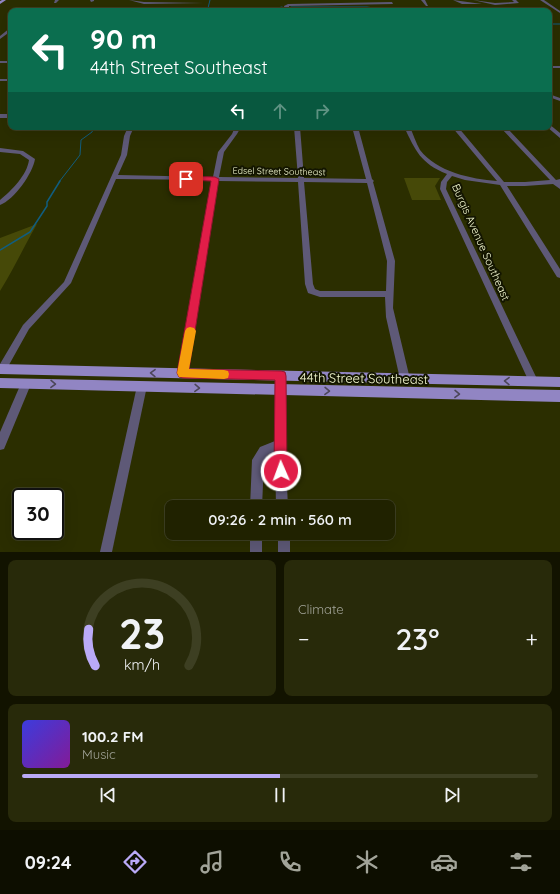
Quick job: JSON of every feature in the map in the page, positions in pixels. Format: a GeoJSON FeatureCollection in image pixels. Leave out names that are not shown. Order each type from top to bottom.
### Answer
{"type":"FeatureCollection","features":[{"type":"Feature","properties":{"kind":"main road"},"geometry":{"type":"LineString","coordinates":[[0,3],[4,0]]}},
{"type":"Feature","properties":{"kind":"main road","name":"44th Street Southeast"},"geometry":{"type":"LineString","coordinates":[[1,369],[560,382]]}},
{"type":"Feature","properties":{"kind":"main road"},"geometry":{"type":"LineString","coordinates":[[26,384],[35,376],[52,370]]}},
{"type":"Feature","properties":{"kind":"main road"},"geometry":{"type":"LineString","coordinates":[[156,386],[174,382],[178,380],[183,373]]}},
{"type":"Feature","properties":{"kind":"main road"},"geometry":{"type":"LineString","coordinates":[[511,395],[528,390],[533,381]]}},
{"type":"Feature","properties":{"kind":"main road","name":"44th Street Southeast"},"geometry":{"type":"LineString","coordinates":[[0,383],[560,396]]}},
{"type":"Feature","properties":{"kind":"street"},"geometry":{"type":"LineString","coordinates":[[131,0],[144,2],[202,3]]}},
{"type":"Feature","properties":{"kind":"street"},"geometry":{"type":"LineString","coordinates":[[423,0],[427,5]]}},
{"type":"Feature","properties":{"kind":"street"},"geometry":{"type":"LineString","coordinates":[[455,0],[467,4],[517,3],[514,0]]}},
{"type":"Feature","properties":{"kind":"street"},"geometry":{"type":"LineString","coordinates":[[475,0],[491,3]]}},
{"type":"Feature","properties":{"kind":"street"},"geometry":{"type":"LineString","coordinates":[[542,0],[560,12]]}},
{"type":"Feature","properties":{"kind":"street"},"geometry":{"type":"LineString","coordinates":[[287,8],[287,5],[391,1],[397,8]]}},
{"type":"Feature","properties":{"kind":"street"},"geometry":{"type":"LineString","coordinates":[[180,8],[183,3]]}},
{"type":"Feature","properties":{"kind":"street"},"geometry":{"type":"LineString","coordinates":[[0,38],[8,31]]}},
{"type":"Feature","properties":{"kind":"street"},"geometry":{"type":"LineString","coordinates":[[552,129],[560,136]]}},
{"type":"Feature","properties":{"kind":"street"},"geometry":{"type":"LineString","coordinates":[[1,369],[26,327],[66,282],[124,155],[127,136],[130,130]]}},
{"type":"Feature","properties":{"kind":"street"},"geometry":{"type":"LineString","coordinates":[[183,373],[221,151],[237,130]]}},
{"type":"Feature","properties":{"kind":"street"},"geometry":{"type":"LineString","coordinates":[[297,130],[309,284],[311,291],[320,294],[388,294]]}},
{"type":"Feature","properties":{"kind":"street"},"geometry":{"type":"LineString","coordinates":[[357,130],[391,261],[392,280],[388,294],[389,309],[405,378]]}},
{"type":"Feature","properties":{"kind":"street","name":"Burgis Avenue Southeast"},"geometry":{"type":"LineString","coordinates":[[408,130],[418,151],[428,161],[451,173],[444,182],[443,189],[533,381]]}},
{"type":"Feature","properties":{"kind":"street"},"geometry":{"type":"LineString","coordinates":[[458,130],[502,183],[560,275]]}},
{"type":"Feature","properties":{"kind":"street"},"geometry":{"type":"LineString","coordinates":[[506,130],[559,183]]}},
{"type":"Feature","properties":{"kind":"street"},"geometry":{"type":"LineString","coordinates":[[0,150],[21,152],[32,159],[32,163],[12,192],[0,203]]}},
{"type":"Feature","properties":{"kind":"street"},"geometry":{"type":"LineString","coordinates":[[451,173],[476,180],[502,183],[559,183]]}},
{"type":"Feature","properties":{"kind":"street","name":"Edsel Street Southeast"},"geometry":{"type":"LineString","coordinates":[[114,177],[371,181]]}},
{"type":"Feature","properties":{"kind":"street"},"geometry":{"type":"LineString","coordinates":[[281,376],[280,444],[282,500]]}},
{"type":"Feature","properties":{"kind":"street"},"geometry":{"type":"LineString","coordinates":[[0,445],[26,384]]}},
{"type":"Feature","properties":{"kind":"street"},"geometry":{"type":"LineString","coordinates":[[106,552],[142,386]]}},
{"type":"Feature","properties":{"kind":"street"},"geometry":{"type":"LineString","coordinates":[[256,500],[258,460],[264,451],[280,444]]}},
{"type":"Feature","properties":{"kind":"street"},"geometry":{"type":"LineString","coordinates":[[256,540],[256,552]]}},
{"type":"Feature","properties":{"kind":"street"},"geometry":{"type":"LineString","coordinates":[[284,540],[284,552]]}},
{"type":"Feature","properties":{"kind":"shaded area"},"geometry":{"type":"Polygon","coordinates":[[[404,178],[440,178],[435,186],[441,200],[412,200],[404,178]]]}},
{"type":"Feature","properties":{"kind":"shaded area"},"geometry":{"type":"Polygon","coordinates":[[[37,224],[10,274],[0,291],[0,238],[37,224]]]}},
{"type":"Feature","properties":{"kind":"waterway"},"geometry":{"type":"LineString","coordinates":[[208,8],[210,0]]}},
{"type":"Feature","properties":{"kind":"waterway"},"geometry":{"type":"LineString","coordinates":[[278,8],[282,7]]}},
{"type":"Feature","properties":{"kind":"waterway"},"geometry":{"type":"LineString","coordinates":[[291,7],[374,8]]}},
{"type":"Feature","properties":{"kind":"waterway"},"geometry":{"type":"LineString","coordinates":[[552,24],[560,24]]}},
{"type":"Feature","properties":{"kind":"waterway"},"geometry":{"type":"LineString","coordinates":[[59,182],[80,155],[81,140],[93,130]]}},
{"type":"Feature","properties":{"kind":"waterway"},"geometry":{"type":"LineString","coordinates":[[0,250],[30,232],[47,206],[47,202],[60,181]]}},
{"type":"Feature","properties":{"kind":"slow traffic"},"geometry":{"type":"LineString","coordinates":[[190,331],[183,373],[224,374]]}},
{"type":"Feature","properties":{"kind":"route"},"geometry":{"type":"LineString","coordinates":[[186,179],[215,179],[183,373],[281,376],[281,471]]}}]}
